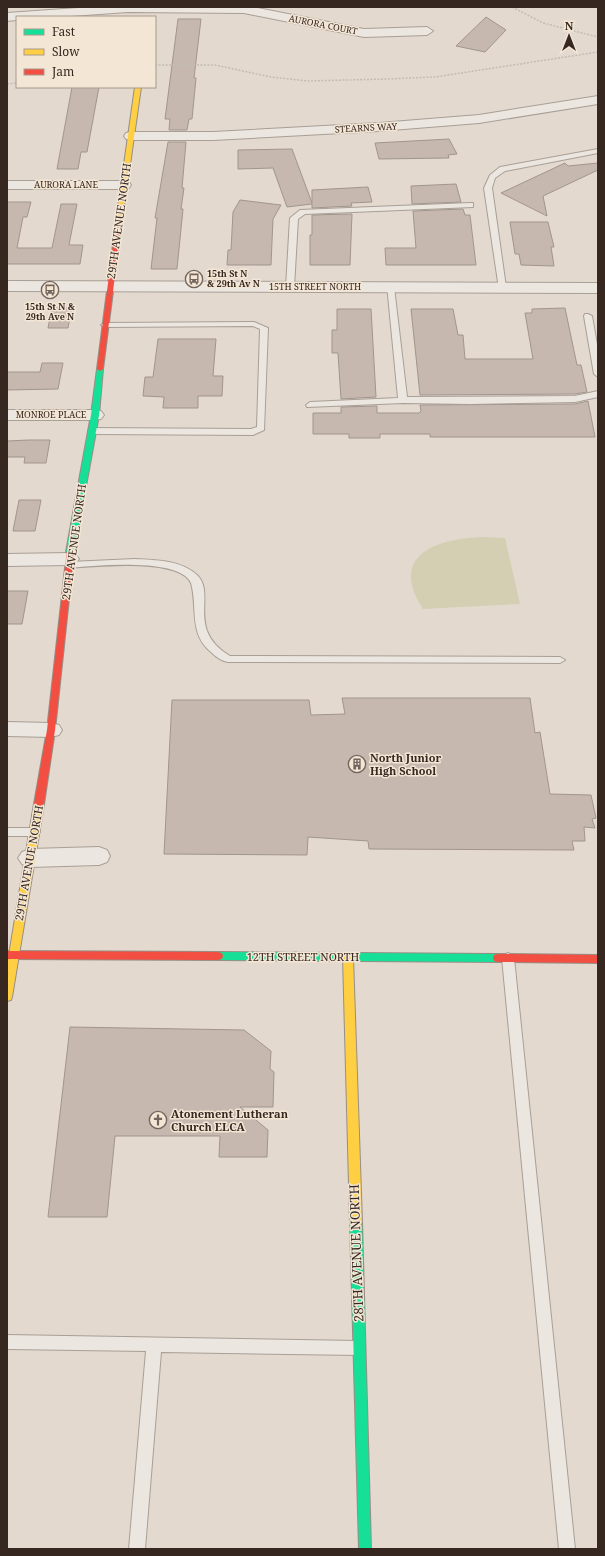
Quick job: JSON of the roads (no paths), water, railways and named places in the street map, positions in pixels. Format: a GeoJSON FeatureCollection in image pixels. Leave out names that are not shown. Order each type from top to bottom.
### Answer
{"type":"FeatureCollection","features":[{"type":"Feature","properties":{"kind":"street"},"geometry":{"type":"LineString","coordinates":[[284,17],[300,7]]}},
{"type":"Feature","properties":{"kind":"street"},"geometry":{"type":"LineString","coordinates":[[19,16],[102,9],[128,8],[147,11]]}},
{"type":"Feature","properties":{"kind":"street","name":"AURORA COURT"},"geometry":{"type":"LineString","coordinates":[[147,11],[244,9],[267,12],[284,17],[364,33],[427,31]]}},
{"type":"Feature","properties":{"kind":"street","name":"29TH AVENUE NORTH"},"geometry":{"type":"LineString","coordinates":[[7,997],[10,955],[30,858],[51,730],[69,562],[93,423],[110,286],[138,88]]}},
{"type":"Feature","properties":{"kind":"street","name":"STEARNS WAY"},"geometry":{"type":"LineString","coordinates":[[131,136],[213,136],[379,127],[478,119],[598,100]]}},
{"type":"Feature","properties":{"kind":"street","name":"AURORA LANE"},"geometry":{"type":"LineString","coordinates":[[7,185],[124,184]]}},
{"type":"Feature","properties":{"kind":"street","name":"15TH STREET NORTH"},"geometry":{"type":"LineString","coordinates":[[7,286],[598,288]]}},
{"type":"Feature","properties":{"kind":"street","name":"MONROE PLACE"},"geometry":{"type":"LineString","coordinates":[[7,415],[93,423]]}},
{"type":"Feature","properties":{"kind":"street"},"geometry":{"type":"LineString","coordinates":[[7,560],[69,562]]}},
{"type":"Feature","properties":{"kind":"street"},"geometry":{"type":"LineString","coordinates":[[7,729],[51,730]]}},
{"type":"Feature","properties":{"kind":"street"},"geometry":{"type":"LineString","coordinates":[[30,858],[99,856]]}},
{"type":"Feature","properties":{"kind":"street","name":"12TH STREET NORTH"},"geometry":{"type":"LineString","coordinates":[[10,955],[598,959]]}},
{"type":"Feature","properties":{"kind":"street","name":"28TH AVENUE NORTH"},"geometry":{"type":"LineString","coordinates":[[348,957],[365,1549]]}},
{"type":"Feature","properties":{"kind":"lane"},"geometry":{"type":"LineString","coordinates":[[502,287],[488,188],[489,179],[493,174],[503,169],[598,151]]}},
{"type":"Feature","properties":{"kind":"lane"},"geometry":{"type":"LineString","coordinates":[[290,287],[294,218],[303,212],[470,205]]}},
{"type":"Feature","properties":{"kind":"lane"},"geometry":{"type":"LineString","coordinates":[[390,287],[402,400]]}},
{"type":"Feature","properties":{"kind":"lane"},"geometry":{"type":"LineString","coordinates":[[588,316],[598,374]]}},
{"type":"Feature","properties":{"kind":"lane"},"geometry":{"type":"LineString","coordinates":[[93,423],[253,432],[261,428],[264,328],[254,324],[105,325]]}},
{"type":"Feature","properties":{"kind":"lane"},"geometry":{"type":"LineString","coordinates":[[310,405],[402,400],[470,402],[575,399],[598,394]]}},
{"type":"Feature","properties":{"kind":"lane"},"geometry":{"type":"LineString","coordinates":[[69,562],[156,563],[179,568],[194,578],[198,591],[202,634],[213,651],[228,659],[560,660]]}},
{"type":"Feature","properties":{"kind":"lane"},"geometry":{"type":"LineString","coordinates":[[7,832],[34,832]]}},
{"type":"Feature","properties":{"kind":"lane"},"geometry":{"type":"LineString","coordinates":[[508,958],[567,1549]]}},
{"type":"Feature","properties":{"kind":"lane"},"geometry":{"type":"LineString","coordinates":[[7,1342],[359,1348]]}},
{"type":"Feature","properties":{"kind":"lane"},"geometry":{"type":"LineString","coordinates":[[137,1549],[154,1345]]}},
{"type":"Feature","properties":{"kind":"place","name":"15th St N & 29th Av N"},"geometry":{"type":"Point","coordinates":[194,279]}},
{"type":"Feature","properties":{"kind":"place","name":"15th St N & 29th Ave N"},"geometry":{"type":"Point","coordinates":[50,290]}},
{"type":"Feature","properties":{"kind":"place","name":"North Junior High School"},"geometry":{"type":"Point","coordinates":[357,764]}},
{"type":"Feature","properties":{"kind":"place","name":"Atonement Lutheran Church ELCA"},"geometry":{"type":"Point","coordinates":[158,1120]}}]}
